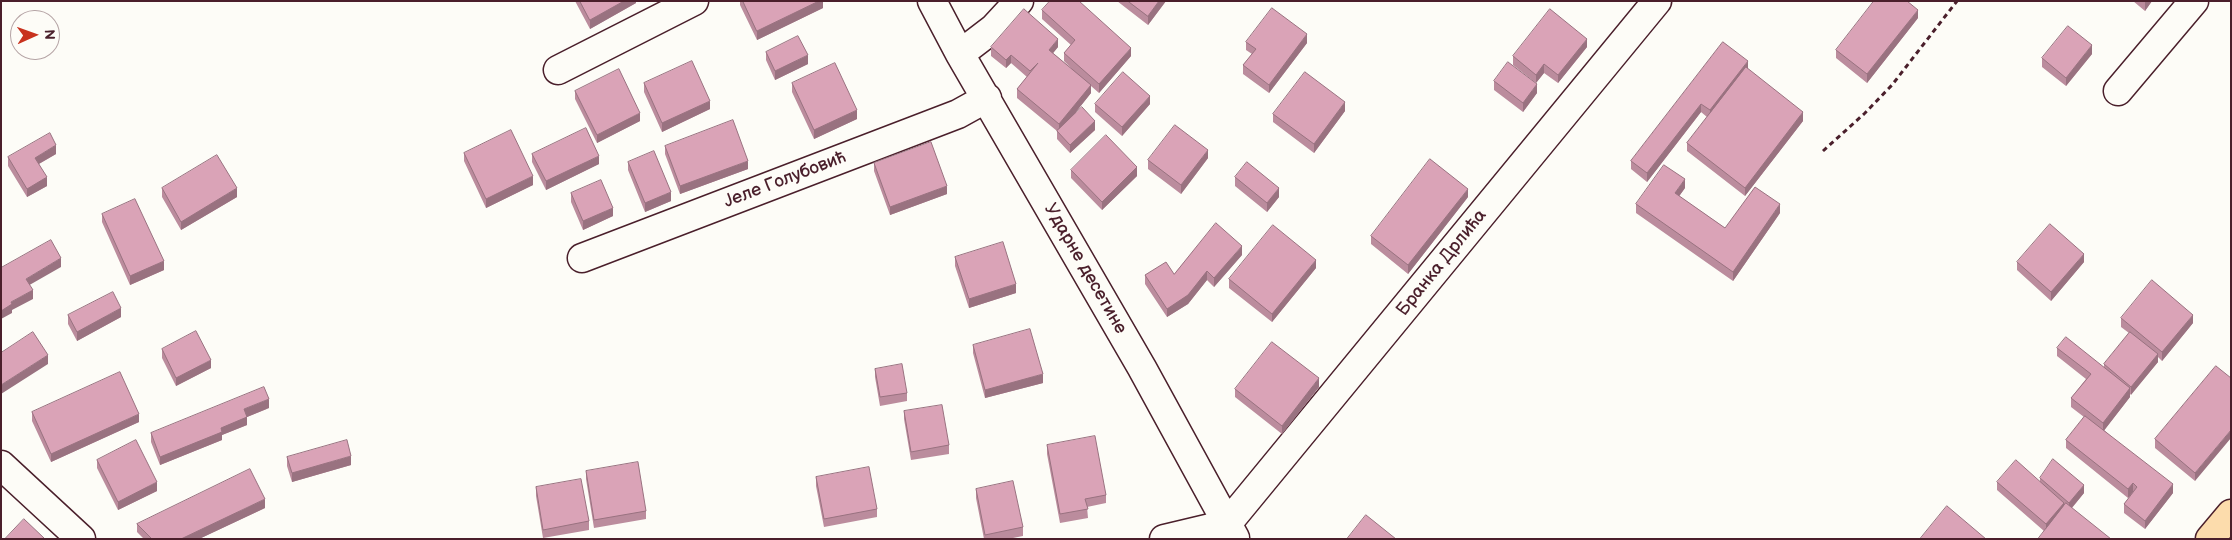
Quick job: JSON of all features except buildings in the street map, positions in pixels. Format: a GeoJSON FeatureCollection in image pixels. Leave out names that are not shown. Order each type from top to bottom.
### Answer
{"type":"FeatureCollection","features":[{"type":"Feature","properties":{"kind":"main road"},"geometry":{"type":"LineString","coordinates":[[2210,539],[2231,514]]}},
{"type":"Feature","properties":{"kind":"street"},"geometry":{"type":"LineString","coordinates":[[558,70],[694,1]]}},
{"type":"Feature","properties":{"kind":"street","name":"Ударне десетине"},"geometry":{"type":"LineString","coordinates":[[932,1],[960,54],[1142,368],[1231,531]]}},
{"type":"Feature","properties":{"kind":"street"},"geometry":{"type":"LineString","coordinates":[[960,54],[994,28],[1019,1]]}},
{"type":"Feature","properties":{"kind":"street","name":"Бранка Дрлића"},"geometry":{"type":"LineString","coordinates":[[1231,531],[1657,1]]}},
{"type":"Feature","properties":{"kind":"street"},"geometry":{"type":"LineString","coordinates":[[2118,91],[2194,1]]}},
{"type":"Feature","properties":{"kind":"street","name":"Јеле Голубовић"},"geometry":{"type":"LineString","coordinates":[[582,258],[958,114],[987,98]]}},
{"type":"Feature","properties":{"kind":"street"},"geometry":{"type":"LineString","coordinates":[[1,466],[81,539]]}},
{"type":"Feature","properties":{"kind":"street"},"geometry":{"type":"LineString","coordinates":[[1164,539],[1231,531]]}},
{"type":"Feature","properties":{"kind":"path"},"geometry":{"type":"LineString","coordinates":[[1823,150],[1865,113],[1892,85],[1957,1]]}}]}
